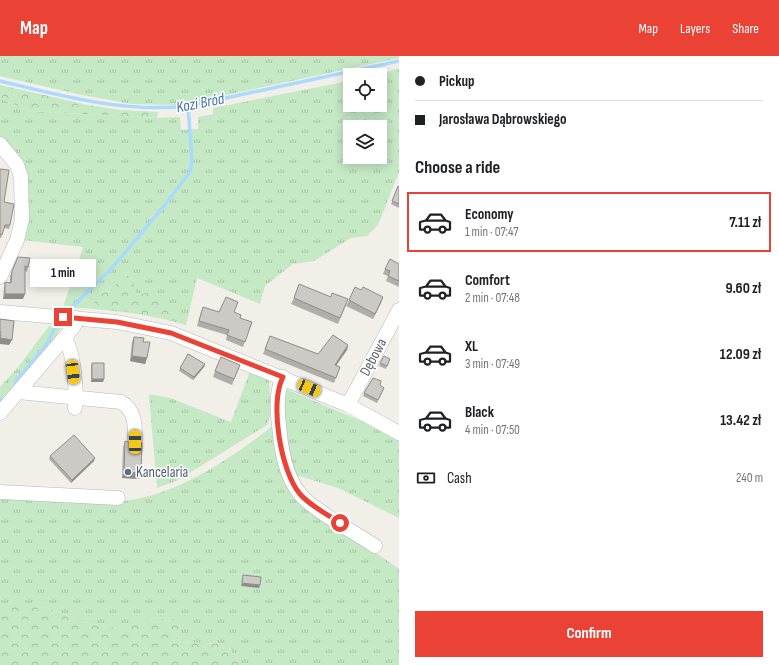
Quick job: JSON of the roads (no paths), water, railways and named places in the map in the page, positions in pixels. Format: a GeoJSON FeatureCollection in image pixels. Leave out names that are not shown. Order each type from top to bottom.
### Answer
{"type":"FeatureCollection","features":[{"type":"Feature","properties":{"kind":"street"},"geometry":{"type":"LineString","coordinates":[[0,144],[17,166],[21,178],[22,205],[22,220],[17,240],[0,277]]}},
{"type":"Feature","properties":{"kind":"street","name":"Dębowa"},"geometry":{"type":"LineString","coordinates":[[348,405],[399,310]]}},
{"type":"Feature","properties":{"kind":"street"},"geometry":{"type":"LineString","coordinates":[[0,312],[117,322],[171,333],[283,377],[348,405],[399,433]]}},
{"type":"Feature","properties":{"kind":"street"},"geometry":{"type":"LineString","coordinates":[[0,413],[74,326],[76,318]]}},
{"type":"Feature","properties":{"kind":"street"},"geometry":{"type":"LineString","coordinates":[[65,337],[70,346],[76,402]]}},
{"type":"Feature","properties":{"kind":"street"},"geometry":{"type":"LineString","coordinates":[[283,377],[278,392],[278,422],[289,476],[300,494],[316,507],[375,546]]}},
{"type":"Feature","properties":{"kind":"street"},"geometry":{"type":"LineString","coordinates":[[18,392],[76,402],[115,400],[126,405],[134,418],[135,442]]}},
{"type":"Feature","properties":{"kind":"street"},"geometry":{"type":"LineString","coordinates":[[0,492],[118,498]]}},
{"type":"Feature","properties":{"kind":"waterway","name":"Kozi Bród"},"geometry":{"type":"LineString","coordinates":[[0,81],[93,102],[164,108],[188,106],[399,61]]}},
{"type":"Feature","properties":{"kind":"waterway"},"geometry":{"type":"LineString","coordinates":[[71,308],[113,267],[164,206],[190,172],[192,161],[188,106]]}},
{"type":"Feature","properties":{"kind":"waterway"},"geometry":{"type":"LineString","coordinates":[[15,382],[46,345],[55,328]]}},
{"type":"Feature","properties":{"kind":"place","name":"Kancelaria"},"geometry":{"type":"Point","coordinates":[128,472]}}]}
